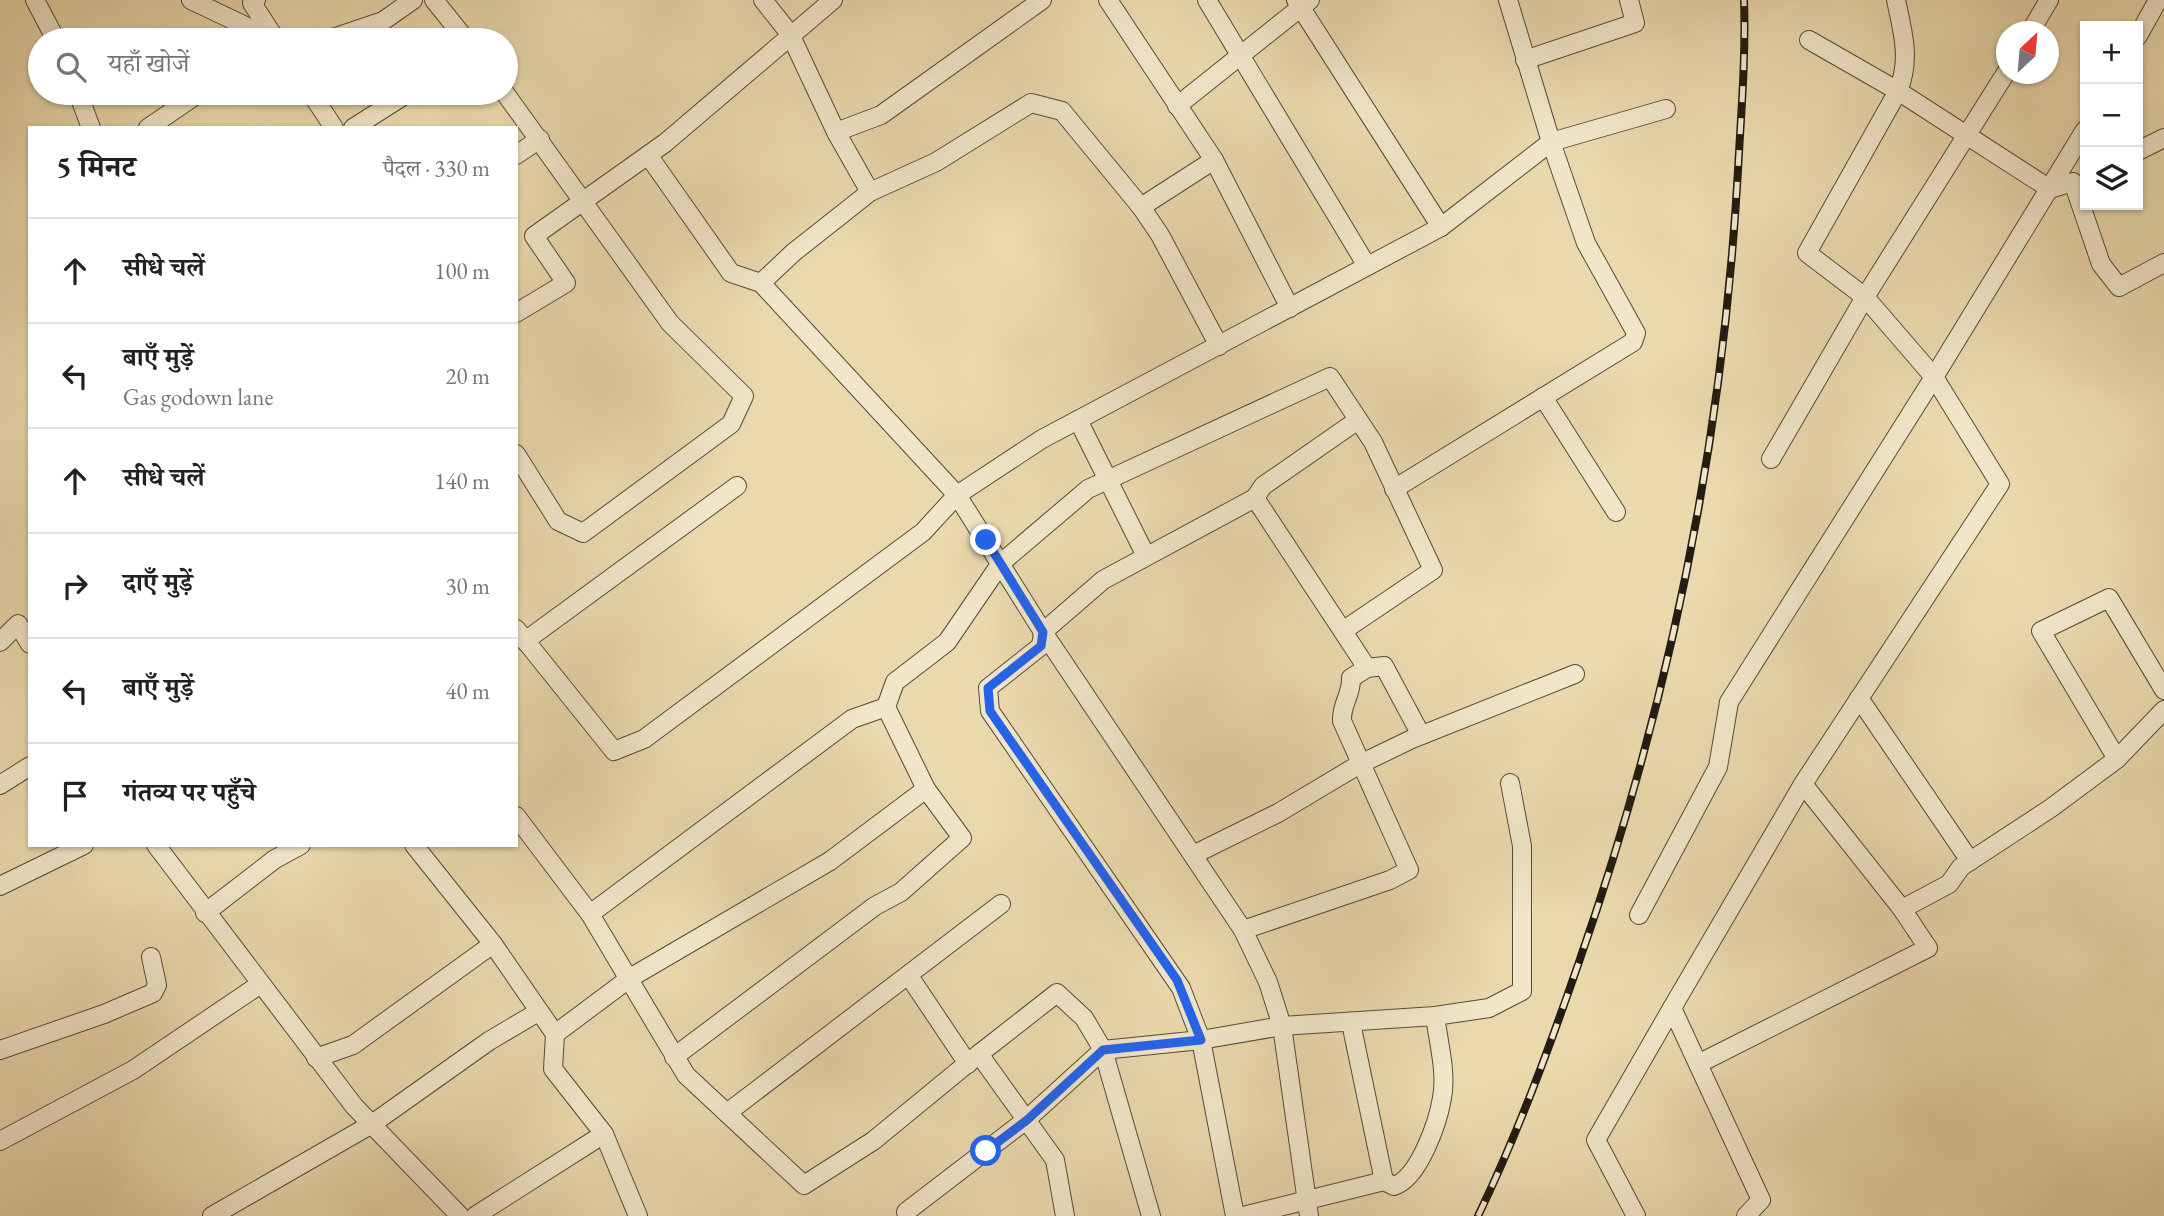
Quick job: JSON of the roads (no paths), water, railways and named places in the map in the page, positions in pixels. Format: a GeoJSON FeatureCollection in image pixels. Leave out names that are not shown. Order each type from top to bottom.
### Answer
{"type":"FeatureCollection","features":[{"type":"Feature","properties":{"kind":"street"},"geometry":{"type":"LineString","coordinates":[[35,0],[50,28]]}},
{"type":"Feature","properties":{"kind":"street"},"geometry":{"type":"LineString","coordinates":[[191,0],[250,28]]}},
{"type":"Feature","properties":{"kind":"street"},"geometry":{"type":"LineString","coordinates":[[256,0],[252,3],[268,28]]}},
{"type":"Feature","properties":{"kind":"street"},"geometry":{"type":"LineString","coordinates":[[362,28],[383,21],[413,0]]}},
{"type":"Feature","properties":{"kind":"street"},"geometry":{"type":"LineString","coordinates":[[434,0],[456,28]]}},
{"type":"Feature","properties":{"kind":"street"},"geometry":{"type":"LineString","coordinates":[[763,0],[790,34],[836,132],[870,192]]}},
{"type":"Feature","properties":{"kind":"street"},"geometry":{"type":"LineString","coordinates":[[518,312],[566,283],[534,236],[648,155],[833,0]]}},
{"type":"Feature","properties":{"kind":"street"},"geometry":{"type":"LineString","coordinates":[[836,132],[881,115],[1042,0]]}},
{"type":"Feature","properties":{"kind":"street"},"geometry":{"type":"LineString","coordinates":[[1108,0],[1214,160],[1290,308]]}},
{"type":"Feature","properties":{"kind":"street"},"geometry":{"type":"LineString","coordinates":[[1206,0],[1367,265]]}},
{"type":"Feature","properties":{"kind":"street"},"geometry":{"type":"LineString","coordinates":[[1394,489],[1633,342],[1636,333],[1586,243],[1551,142],[1508,0]]}},
{"type":"Feature","properties":{"kind":"street"},"geometry":{"type":"LineString","coordinates":[[1525,60],[1635,23],[1629,0]]}},
{"type":"Feature","properties":{"kind":"street"},"geometry":{"type":"LineString","coordinates":[[1636,1216],[1596,1139],[1803,784],[2000,484],[1934,377],[1865,297],[1807,253],[1898,92],[1906,73],[1907,52],[1896,0]]}},
{"type":"Feature","properties":{"kind":"street"},"geometry":{"type":"LineString","coordinates":[[2037,21],[2049,0]]}},
{"type":"Feature","properties":{"kind":"street"},"geometry":{"type":"LineString","coordinates":[[2143,27],[2158,0]]}},
{"type":"Feature","properties":{"kind":"street"},"geometry":{"type":"LineString","coordinates":[[1177,106],[1242,56],[1302,2],[1441,227]]}},
{"type":"Feature","properties":{"kind":"street"},"geometry":{"type":"LineString","coordinates":[[1809,40],[1898,92],[2050,189]]}},
{"type":"Feature","properties":{"kind":"street"},"geometry":{"type":"LineString","coordinates":[[1771,459],[1865,297],[1999,84]]}},
{"type":"Feature","properties":{"kind":"street"},"geometry":{"type":"LineString","coordinates":[[761,284],[794,252],[870,192],[936,162],[1031,103],[1062,111],[1141,207],[1160,234],[1219,346]]}},
{"type":"Feature","properties":{"kind":"street"},"geometry":{"type":"LineString","coordinates":[[82,105],[90,126]]}},
{"type":"Feature","properties":{"kind":"street"},"geometry":{"type":"LineString","coordinates":[[151,126],[182,105]]}},
{"type":"Feature","properties":{"kind":"street"},"geometry":{"type":"LineString","coordinates":[[319,105],[333,126]]}},
{"type":"Feature","properties":{"kind":"street"},"geometry":{"type":"LineString","coordinates":[[356,126],[389,105]]}},
{"type":"Feature","properties":{"kind":"street"},"geometry":{"type":"LineString","coordinates":[[514,105],[670,323],[744,396],[731,424],[583,533],[558,521],[518,457]]}},
{"type":"Feature","properties":{"kind":"street"},"geometry":{"type":"LineString","coordinates":[[737,486],[521,635],[614,751],[644,739],[923,532],[957,495],[1042,439],[1441,227],[1551,142],[1666,109]]}},
{"type":"Feature","properties":{"kind":"street"},"geometry":{"type":"LineString","coordinates":[[2143,148],[2164,138]]}},
{"type":"Feature","properties":{"kind":"street"},"geometry":{"type":"LineString","coordinates":[[518,154],[540,139]]}},
{"type":"Feature","properties":{"kind":"street"},"geometry":{"type":"LineString","coordinates":[[2081,147],[2073,176],[2101,264],[2119,287],[2164,263]]}},
{"type":"Feature","properties":{"kind":"street"},"geometry":{"type":"LineString","coordinates":[[648,155],[731,273],[761,284],[957,495],[1043,632],[1243,930],[1268,982],[1282,1026],[1308,1209]]}},
{"type":"Feature","properties":{"kind":"street"},"geometry":{"type":"LineString","coordinates":[[1141,207],[1214,160]]}},
{"type":"Feature","properties":{"kind":"street"},"geometry":{"type":"LineString","coordinates":[[1639,915],[1718,766],[1729,702],[2050,189],[2073,176]]}},
{"type":"Feature","properties":{"kind":"street"},"geometry":{"type":"LineString","coordinates":[[674,1057],[875,906],[901,892],[962,838],[926,789],[886,707],[895,682],[947,642],[1001,563],[1088,489],[1330,377],[1373,442],[1433,570],[1344,629]]}},
{"type":"Feature","properties":{"kind":"street"},"geometry":{"type":"LineString","coordinates":[[1543,397],[1616,512]]}},
{"type":"Feature","properties":{"kind":"street"},"geometry":{"type":"LineString","coordinates":[[1235,1216],[1201,1040],[1181,988],[990,711],[988,688],[1041,646],[1043,632],[1103,580],[1145,554],[1255,498],[1263,486],[1358,420]]}},
{"type":"Feature","properties":{"kind":"street"},"geometry":{"type":"LineString","coordinates":[[1078,421],[1145,554]]}},
{"type":"Feature","properties":{"kind":"street"},"geometry":{"type":"LineString","coordinates":[[1255,498],[1344,629],[1367,668]]}},
{"type":"Feature","properties":{"kind":"street"},"geometry":{"type":"LineString","coordinates":[[2117,759],[2041,631],[2109,598],[2164,690]]}},
{"type":"Feature","properties":{"kind":"street"},"geometry":{"type":"LineString","coordinates":[[0,642],[24,619]]}},
{"type":"Feature","properties":{"kind":"street"},"geometry":{"type":"LineString","coordinates":[[1243,930],[1390,880],[1409,870],[1342,721],[1341,706],[1352,688],[1351,678],[1367,668],[1384,666],[1421,735]]}},
{"type":"Feature","properties":{"kind":"street"},"geometry":{"type":"LineString","coordinates":[[1193,855],[1278,813],[1360,764],[1421,735],[1575,674]]}},
{"type":"Feature","properties":{"kind":"street"},"geometry":{"type":"LineString","coordinates":[[1859,698],[1970,861]]}},
{"type":"Feature","properties":{"kind":"street"},"geometry":{"type":"LineString","coordinates":[[590,914],[852,719],[886,707]]}},
{"type":"Feature","properties":{"kind":"street"},"geometry":{"type":"LineString","coordinates":[[1902,909],[1949,884],[1961,867],[2051,808],[2117,759],[2164,710]]}},
{"type":"Feature","properties":{"kind":"street"},"geometry":{"type":"LineString","coordinates":[[0,785],[28,766]]}},
{"type":"Feature","properties":{"kind":"street"},"geometry":{"type":"LineString","coordinates":[[906,1212],[1027,1120],[1103,1050],[1201,1040],[1282,1026],[1435,1016],[1489,1008],[1522,991],[1522,846],[1510,783]]}},
{"type":"Feature","properties":{"kind":"street"},"geometry":{"type":"LineString","coordinates":[[1698,1064],[1928,948],[1902,909],[1803,784]]}},
{"type":"Feature","properties":{"kind":"street"},"geometry":{"type":"LineString","coordinates":[[555,1034],[630,978],[830,861],[926,789]]}},
{"type":"Feature","properties":{"kind":"street"},"geometry":{"type":"LineString","coordinates":[[518,819],[590,914],[686,1075],[804,1185],[873,1141],[1057,993],[1084,1018],[1103,1050],[1151,1216]]}},
{"type":"Feature","properties":{"kind":"street"},"geometry":{"type":"LineString","coordinates":[[0,886],[81,847]]}},
{"type":"Feature","properties":{"kind":"street"},"geometry":{"type":"LineString","coordinates":[[157,847],[205,914],[316,1058],[372,1124],[460,1216]]}},
{"type":"Feature","properties":{"kind":"street"},"geometry":{"type":"LineString","coordinates":[[205,914],[275,859],[297,847]]}},
{"type":"Feature","properties":{"kind":"street"},"geometry":{"type":"LineString","coordinates":[[416,847],[492,944],[555,1034],[553,1069],[604,1134],[638,1216]]}},
{"type":"Feature","properties":{"kind":"street"},"geometry":{"type":"LineString","coordinates":[[727,1113],[1001,904]]}},
{"type":"Feature","properties":{"kind":"street"},"geometry":{"type":"LineString","coordinates":[[316,1058],[353,1045],[492,944]]}},
{"type":"Feature","properties":{"kind":"street"},"geometry":{"type":"LineString","coordinates":[[0,1050],[104,1014],[153,993],[157,985],[150,957]]}},
{"type":"Feature","properties":{"kind":"street"},"geometry":{"type":"LineString","coordinates":[[909,976],[973,1059],[1027,1120],[1055,1160],[1065,1216]]}},
{"type":"Feature","properties":{"kind":"street"},"geometry":{"type":"LineString","coordinates":[[0,1141],[133,1070],[259,985]]}},
{"type":"Feature","properties":{"kind":"street"},"geometry":{"type":"LineString","coordinates":[[1672,1008],[1761,1200],[1746,1216]]}},
{"type":"Feature","properties":{"kind":"street"},"geometry":{"type":"LineString","coordinates":[[212,1216],[372,1124],[489,1041],[538,1012]]}},
{"type":"Feature","properties":{"kind":"street"},"geometry":{"type":"LineString","coordinates":[[1243,1216],[1308,1209],[1384,1181],[1394,1186],[1409,1179],[1433,1130],[1443,1096],[1435,1016]]}},
{"type":"Feature","properties":{"kind":"street"},"geometry":{"type":"LineString","coordinates":[[1351,1023],[1384,1181]]}},
{"type":"Feature","properties":{"kind":"street"},"geometry":{"type":"LineString","coordinates":[[475,1216],[604,1134]]}},
{"type":"Feature","properties":{"kind":"railway"},"geometry":{"type":"LineString","coordinates":[[1478,1216],[1507,1153],[1545,1057],[1612,863],[1640,766],[1687,570],[1720,371],[1731,271],[1743,85],[1744,0]]}}]}
